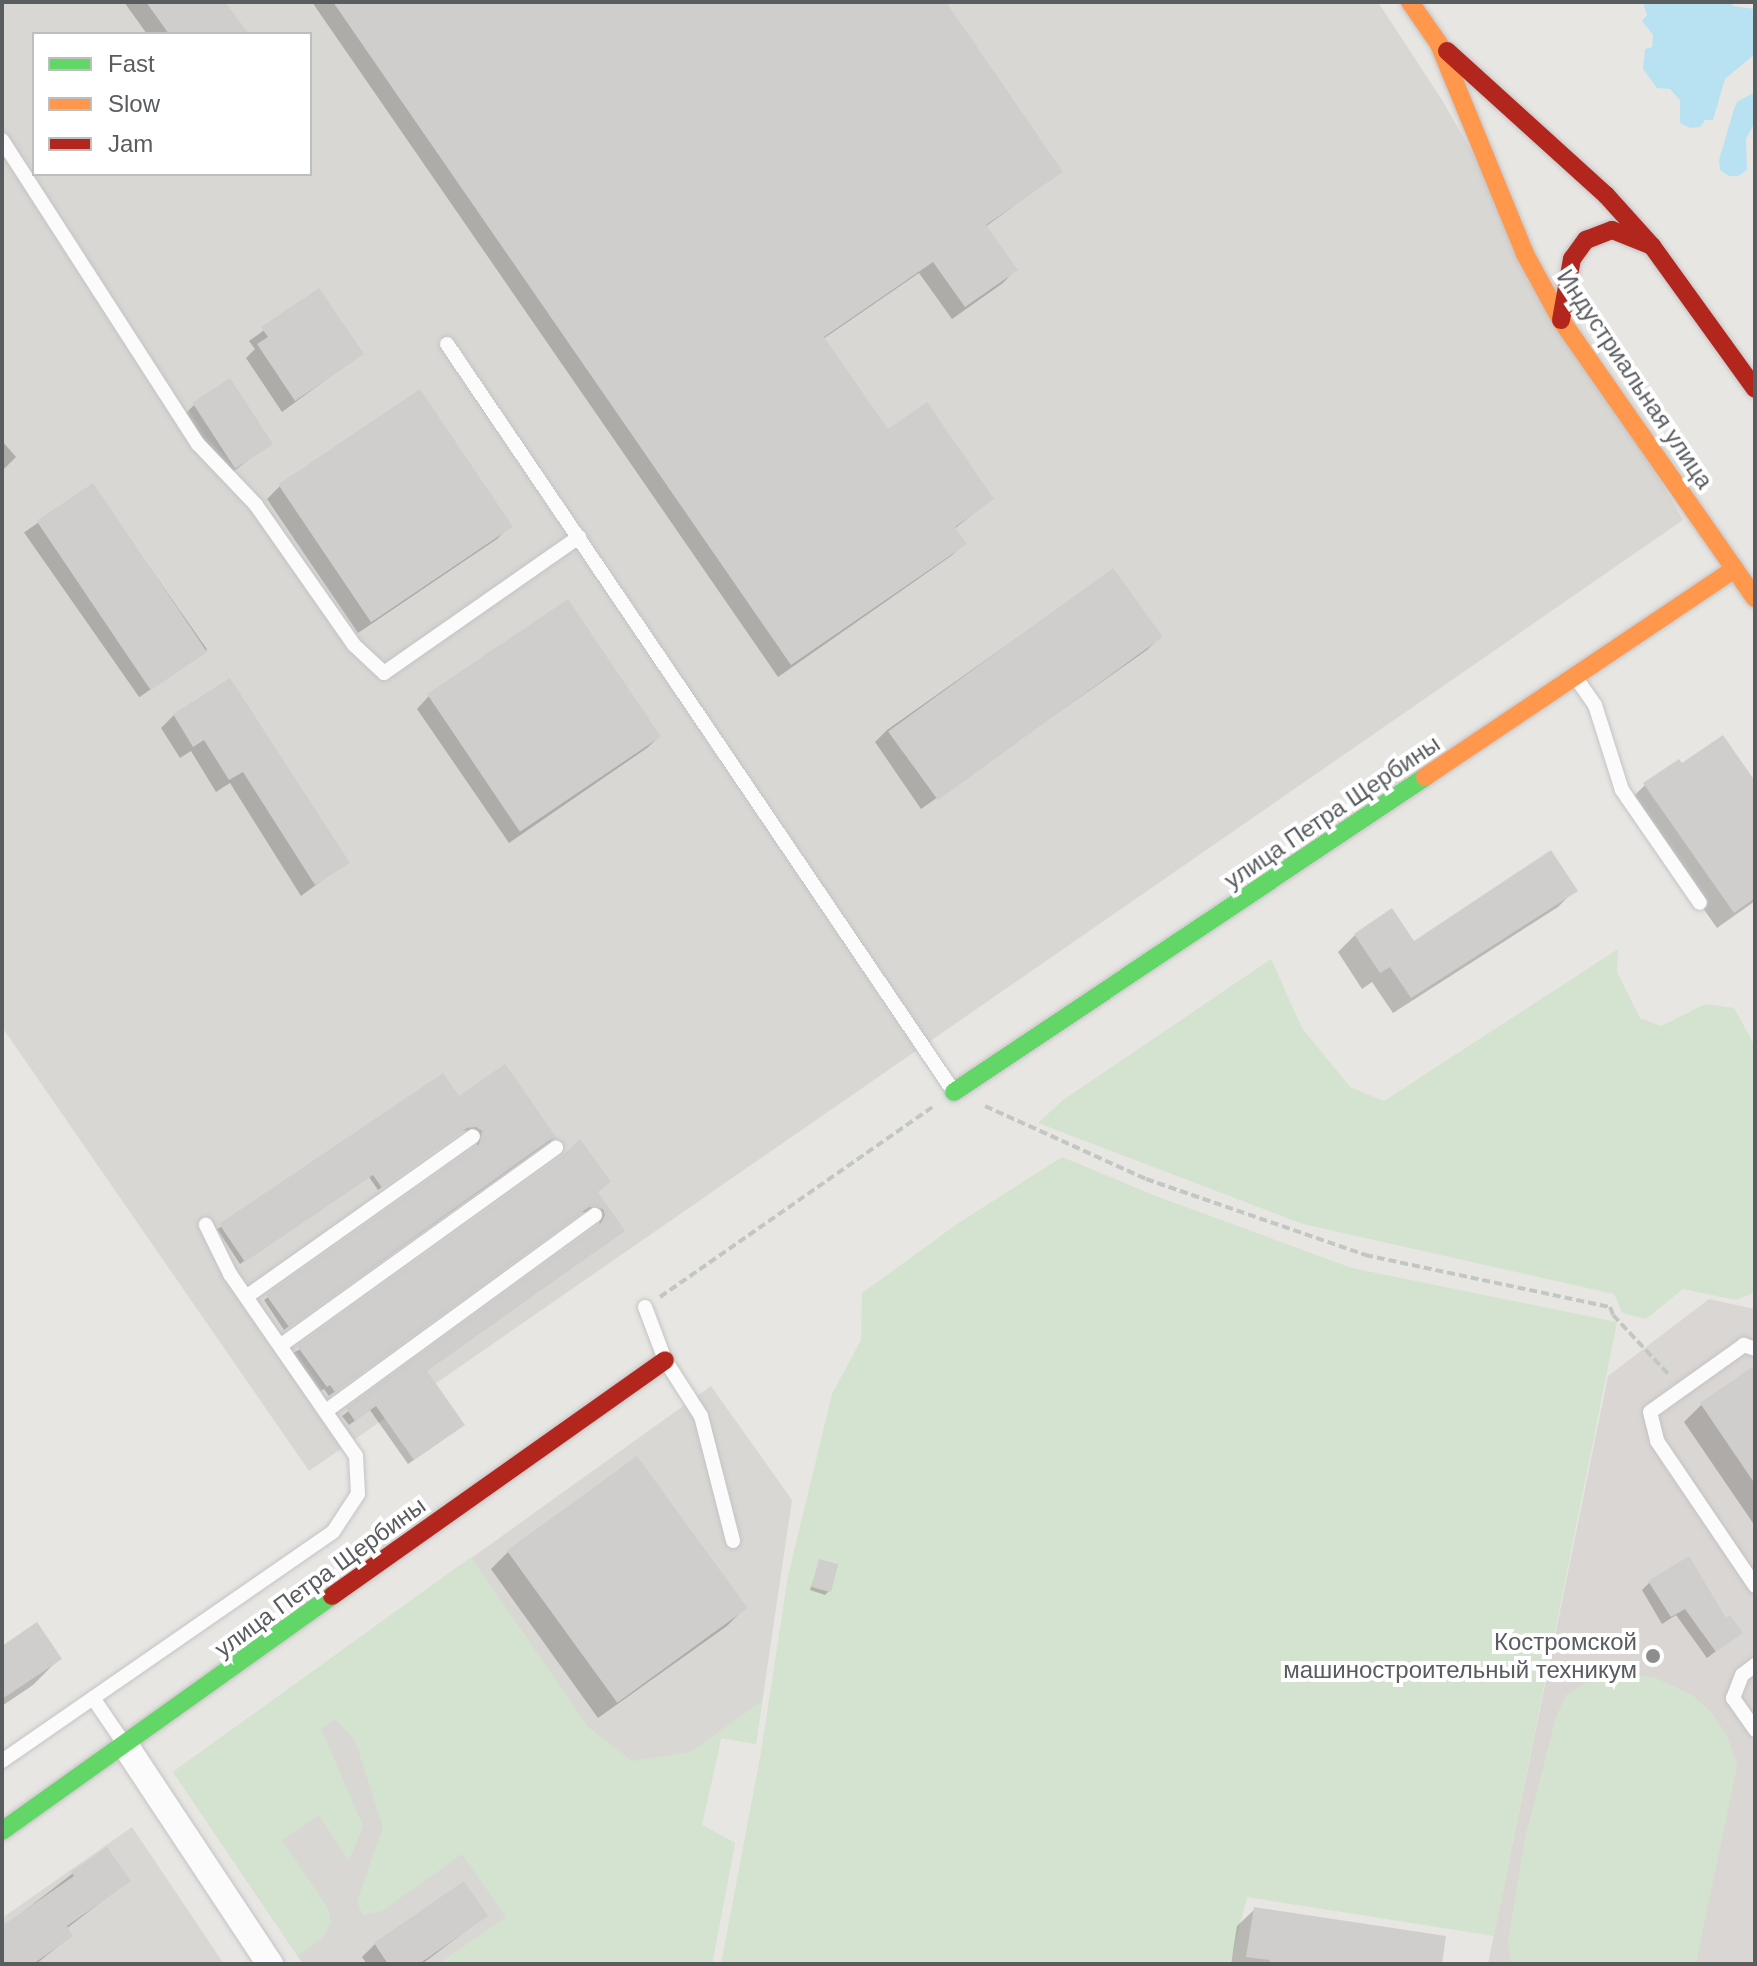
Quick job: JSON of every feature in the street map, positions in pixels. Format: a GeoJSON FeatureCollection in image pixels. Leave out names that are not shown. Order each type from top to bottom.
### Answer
{"type":"FeatureCollection","features":[{"type":"Feature","properties":{"kind":"main road","name":"Индустриальная улица"},"geometry":{"type":"LineString","coordinates":[[1410,2],[1439,44],[1525,254],[1561,320],[1755,598]]}},
{"type":"Feature","properties":{"kind":"main road","name":"Индустриальная улица"},"geometry":{"type":"LineString","coordinates":[[1439,44],[1606,195],[1652,246],[1755,389]]}},
{"type":"Feature","properties":{"kind":"main road"},"geometry":{"type":"LineString","coordinates":[[1561,320],[1572,259],[1586,240],[1612,230],[1652,246]]}},
{"type":"Feature","properties":{"kind":"main road","name":"улица Петра Щербины"},"geometry":{"type":"LineString","coordinates":[[954,1092],[1735,569]]}},
{"type":"Feature","properties":{"kind":"main road","name":"улица Петра Щербины"},"geometry":{"type":"LineString","coordinates":[[2,1831],[665,1360]]}},
{"type":"Feature","properties":{"kind":"street"},"geometry":{"type":"LineString","coordinates":[[125,1745],[270,1964]]}},
{"type":"Feature","properties":{"kind":"lane"},"geometry":{"type":"LineString","coordinates":[[2,140],[198,444],[256,505],[354,645],[384,673],[579,537]]}},
{"type":"Feature","properties":{"kind":"lane"},"geometry":{"type":"LineString","coordinates":[[447,344],[954,1092]]}},
{"type":"Feature","properties":{"kind":"lane"},"geometry":{"type":"LineString","coordinates":[[1576,678],[1595,705],[1622,790],[1700,903]]}},
{"type":"Feature","properties":{"kind":"lane"},"geometry":{"type":"LineString","coordinates":[[246,1297],[473,1136]]}},
{"type":"Feature","properties":{"kind":"lane"},"geometry":{"type":"LineString","coordinates":[[280,1346],[556,1148]]}},
{"type":"Feature","properties":{"kind":"lane"},"geometry":{"type":"LineString","coordinates":[[326,1411],[595,1215]]}},
{"type":"Feature","properties":{"kind":"lane"},"geometry":{"type":"LineString","coordinates":[[2,1761],[333,1532],[358,1494],[356,1456],[246,1297],[206,1225]]}},
{"type":"Feature","properties":{"kind":"lane"},"geometry":{"type":"LineString","coordinates":[[645,1307],[665,1360],[701,1416],[733,1541]]}},
{"type":"Feature","properties":{"kind":"lane"},"geometry":{"type":"LineString","coordinates":[[1755,1349],[1744,1345],[1650,1412],[1657,1441],[1755,1586]]}},
{"type":"Feature","properties":{"kind":"lane"},"geometry":{"type":"LineString","coordinates":[[1755,1665],[1742,1675],[1733,1698],[1755,1730]]}},
{"type":"Feature","properties":{"kind":"lane"},"geometry":{"type":"LineString","coordinates":[[93,1698],[125,1745]]}},
{"type":"Feature","properties":{"kind":"path"},"geometry":{"type":"LineString","coordinates":[[645,1307],[954,1092],[1146,1179],[1255,1220],[1365,1255],[1610,1307],[1613,1315],[1682,1389]]}},
{"type":"Feature","properties":{"kind":"shaded area"},"geometry":{"type":"Polygon","coordinates":[[[2,2],[1378,2],[1442,100],[1683,520],[309,1471],[2,1027],[2,2]]]}},
{"type":"Feature","properties":{"kind":"shaded area","name":"Костромской машиностроительный техникум"},"geometry":{"type":"Polygon","coordinates":[[[1709,1299],[1755,1309],[1755,1964],[1488,1964],[1608,1376],[1709,1299]]]}},
{"type":"Feature","properties":{"kind":"shaded area"},"geometry":{"type":"Polygon","coordinates":[[[711,1386],[792,1500],[756,1744],[721,1738],[702,1825],[735,1843],[712,1964],[303,1964],[173,1772],[711,1386]]]}},
{"type":"Feature","properties":{"kind":"shaded area"},"geometry":{"type":"Polygon","coordinates":[[[132,1827],[224,1964],[2,1964],[2,1918],[132,1827]]]}},
{"type":"Feature","properties":{"kind":"green space"},"geometry":{"type":"Polygon","coordinates":[[[1618,949],[1617,972],[1640,1018],[1661,1026],[1705,1004],[1734,1008],[1755,1046],[1755,1292],[1736,1300],[1683,1289],[1646,1319],[1622,1313],[1614,1294],[1303,1224],[1038,1123],[1063,1100],[1271,959],[1302,1028],[1350,1087],[1384,1101],[1618,949]]]}},
{"type":"Feature","properties":{"kind":"green space"},"geometry":{"type":"Polygon","coordinates":[[[1062,1157],[1156,1196],[1352,1268],[1617,1322],[1494,1936],[1247,1897],[1230,1964],[721,1964],[761,1752],[788,1576],[832,1394],[861,1340],[862,1293],[960,1222],[1062,1157]]]}},
{"type":"Feature","properties":{"kind":"green space"},"geometry":{"type":"Polygon","coordinates":[[[471,1557],[588,1727],[632,1761],[691,1752],[762,1701],[756,1744],[721,1738],[702,1825],[735,1843],[712,1964],[438,1964],[506,1917],[462,1854],[382,1911],[363,1915],[357,1901],[383,1827],[355,1740],[335,1719],[321,1729],[363,1826],[349,1861],[319,1815],[282,1840],[328,1908],[331,1922],[324,1936],[298,1956],[173,1772],[471,1557]]]}},
{"type":"Feature","properties":{"kind":"green space"},"geometry":{"type":"Polygon","coordinates":[[[1632,1675],[1654,1677],[1692,1695],[1711,1712],[1727,1735],[1737,1766],[1696,1964],[1511,1964],[1508,1941],[1525,1838],[1556,1717],[1566,1695],[1588,1681],[1632,1675]]]}},
{"type":"Feature","properties":{"kind":"water"},"geometry":{"type":"Polygon","coordinates":[[[1643,2],[1731,2],[1733,6],[1755,9],[1755,54],[1725,79],[1713,120],[1705,120],[1700,127],[1690,128],[1680,123],[1680,100],[1670,89],[1657,88],[1643,69],[1645,49],[1652,47],[1653,35],[1642,21],[1647,15],[1643,2]]]}},
{"type":"Feature","properties":{"kind":"water"},"geometry":{"type":"Polygon","coordinates":[[[1755,92],[1755,122],[1746,139],[1747,170],[1738,176],[1729,176],[1720,170],[1719,160],[1734,109],[1737,102],[1755,92]]]}},
{"type":"Feature","properties":{"kind":"building"},"geometry":{"type":"Polygon","coordinates":[[[146,2],[225,2],[248,32],[168,32],[146,2]]]}},
{"type":"Feature","properties":{"kind":"building"},"geometry":{"type":"Polygon","coordinates":[[[333,2],[946,2],[1063,172],[986,225],[1018,270],[965,307],[933,262],[824,337],[888,429],[927,402],[994,499],[955,527],[967,544],[791,665],[333,2]]]}},
{"type":"Feature","properties":{"kind":"building"},"geometry":{"type":"Polygon","coordinates":[[[319,288],[364,354],[295,401],[257,344],[268,337],[261,327],[319,288]]]}},
{"type":"Feature","properties":{"kind":"building"},"geometry":{"type":"Polygon","coordinates":[[[230,378],[273,444],[235,469],[192,403],[230,378]]]}},
{"type":"Feature","properties":{"kind":"building"},"geometry":{"type":"Polygon","coordinates":[[[420,389],[513,527],[371,622],[278,485],[420,389]]]}},
{"type":"Feature","properties":{"kind":"building"},"geometry":{"type":"Polygon","coordinates":[[[93,483],[207,652],[151,690],[37,521],[93,483]]]}},
{"type":"Feature","properties":{"kind":"building"},"geometry":{"type":"Polygon","coordinates":[[[1113,568],[1163,637],[938,800],[888,731],[1113,568]]]}},
{"type":"Feature","properties":{"kind":"building"},"geometry":{"type":"Polygon","coordinates":[[[568,599],[661,737],[520,832],[427,694],[568,599]]]}},
{"type":"Feature","properties":{"kind":"building"},"geometry":{"type":"Polygon","coordinates":[[[230,678],[350,863],[315,885],[243,772],[229,780],[204,740],[193,747],[173,714],[230,678]]]}},
{"type":"Feature","properties":{"kind":"building"},"geometry":{"type":"Polygon","coordinates":[[[1723,735],[1755,781],[1755,898],[1734,913],[1643,783],[1679,759],[1682,763],[1723,735]]]}},
{"type":"Feature","properties":{"kind":"building"},"geometry":{"type":"Polygon","coordinates":[[[1551,850],[1578,891],[1411,998],[1390,967],[1380,973],[1354,934],[1392,908],[1414,941],[1551,850]]]}},
{"type":"Feature","properties":{"kind":"building"},"geometry":{"type":"Polygon","coordinates":[[[505,1064],[557,1138],[289,1327],[266,1295],[479,1144],[482,1131],[476,1127],[467,1128],[382,1188],[373,1175],[245,1262],[219,1224],[443,1073],[459,1096],[505,1064]]]}},
{"type":"Feature","properties":{"kind":"building"},"geometry":{"type":"Polygon","coordinates":[[[580,1139],[611,1182],[598,1192],[625,1231],[427,1371],[465,1425],[414,1460],[376,1406],[355,1421],[346,1408],[601,1223],[605,1215],[603,1209],[589,1207],[335,1392],[330,1385],[327,1387],[297,1346],[562,1156],[580,1139]]]}},
{"type":"Feature","properties":{"kind":"building"},"geometry":{"type":"Polygon","coordinates":[[[1755,1365],[1755,1484],[1700,1403],[1755,1365]]]}},
{"type":"Feature","properties":{"kind":"building"},"geometry":{"type":"Polygon","coordinates":[[[637,1456],[748,1608],[617,1703],[507,1551],[637,1456]]]}},
{"type":"Feature","properties":{"kind":"building"},"geometry":{"type":"Polygon","coordinates":[[[1689,1556],[1726,1618],[1730,1615],[1743,1633],[1716,1652],[1685,1609],[1671,1617],[1648,1581],[1689,1556]]]}},
{"type":"Feature","properties":{"kind":"building"},"geometry":{"type":"Polygon","coordinates":[[[819,1559],[838,1564],[831,1592],[811,1587],[819,1559]]]}},
{"type":"Feature","properties":{"kind":"building"},"geometry":{"type":"Polygon","coordinates":[[[37,1622],[62,1659],[2,1699],[2,1646],[37,1622]]]}},
{"type":"Feature","properties":{"kind":"building"},"geometry":{"type":"Polygon","coordinates":[[[107,1847],[131,1881],[67,1926],[73,1936],[33,1964],[2,1964],[2,1926],[74,1876],[71,1872],[107,1847]]]}},
{"type":"Feature","properties":{"kind":"building"},"geometry":{"type":"Polygon","coordinates":[[[464,1881],[488,1916],[419,1964],[388,1964],[374,1943],[464,1881]]]}},
{"type":"Feature","properties":{"kind":"building"},"geometry":{"type":"Polygon","coordinates":[[[1254,1907],[1446,1936],[1442,1964],[1269,1964],[1270,1960],[1246,1957],[1254,1907]]]}},
{"type":"Feature","properties":{"kind":"traffic: fast"},"geometry":{"type":"LineString","coordinates":[[954,1092],[1425,777]]}},
{"type":"Feature","properties":{"kind":"traffic: fast"},"geometry":{"type":"LineString","coordinates":[[2,1831],[332,1596]]}},
{"type":"Feature","properties":{"kind":"traffic: slow"},"geometry":{"type":"LineString","coordinates":[[1410,2],[1439,44],[1525,254],[1561,320],[1755,598]]}},
{"type":"Feature","properties":{"kind":"traffic: slow"},"geometry":{"type":"LineString","coordinates":[[1425,777],[1735,569]]}},
{"type":"Feature","properties":{"kind":"traffic: jam"},"geometry":{"type":"LineString","coordinates":[[1447,51],[1606,195],[1652,246],[1755,389]]}},
{"type":"Feature","properties":{"kind":"traffic: jam"},"geometry":{"type":"LineString","coordinates":[[1561,320],[1572,259],[1586,240],[1612,230],[1652,246]]}},
{"type":"Feature","properties":{"kind":"traffic: jam"},"geometry":{"type":"LineString","coordinates":[[332,1596],[665,1360]]}},
{"type":"Feature","properties":{"kind":"place","name":"Костромской машиностроительный техникум"},"geometry":{"type":"Point","coordinates":[1653,1656]}}]}
